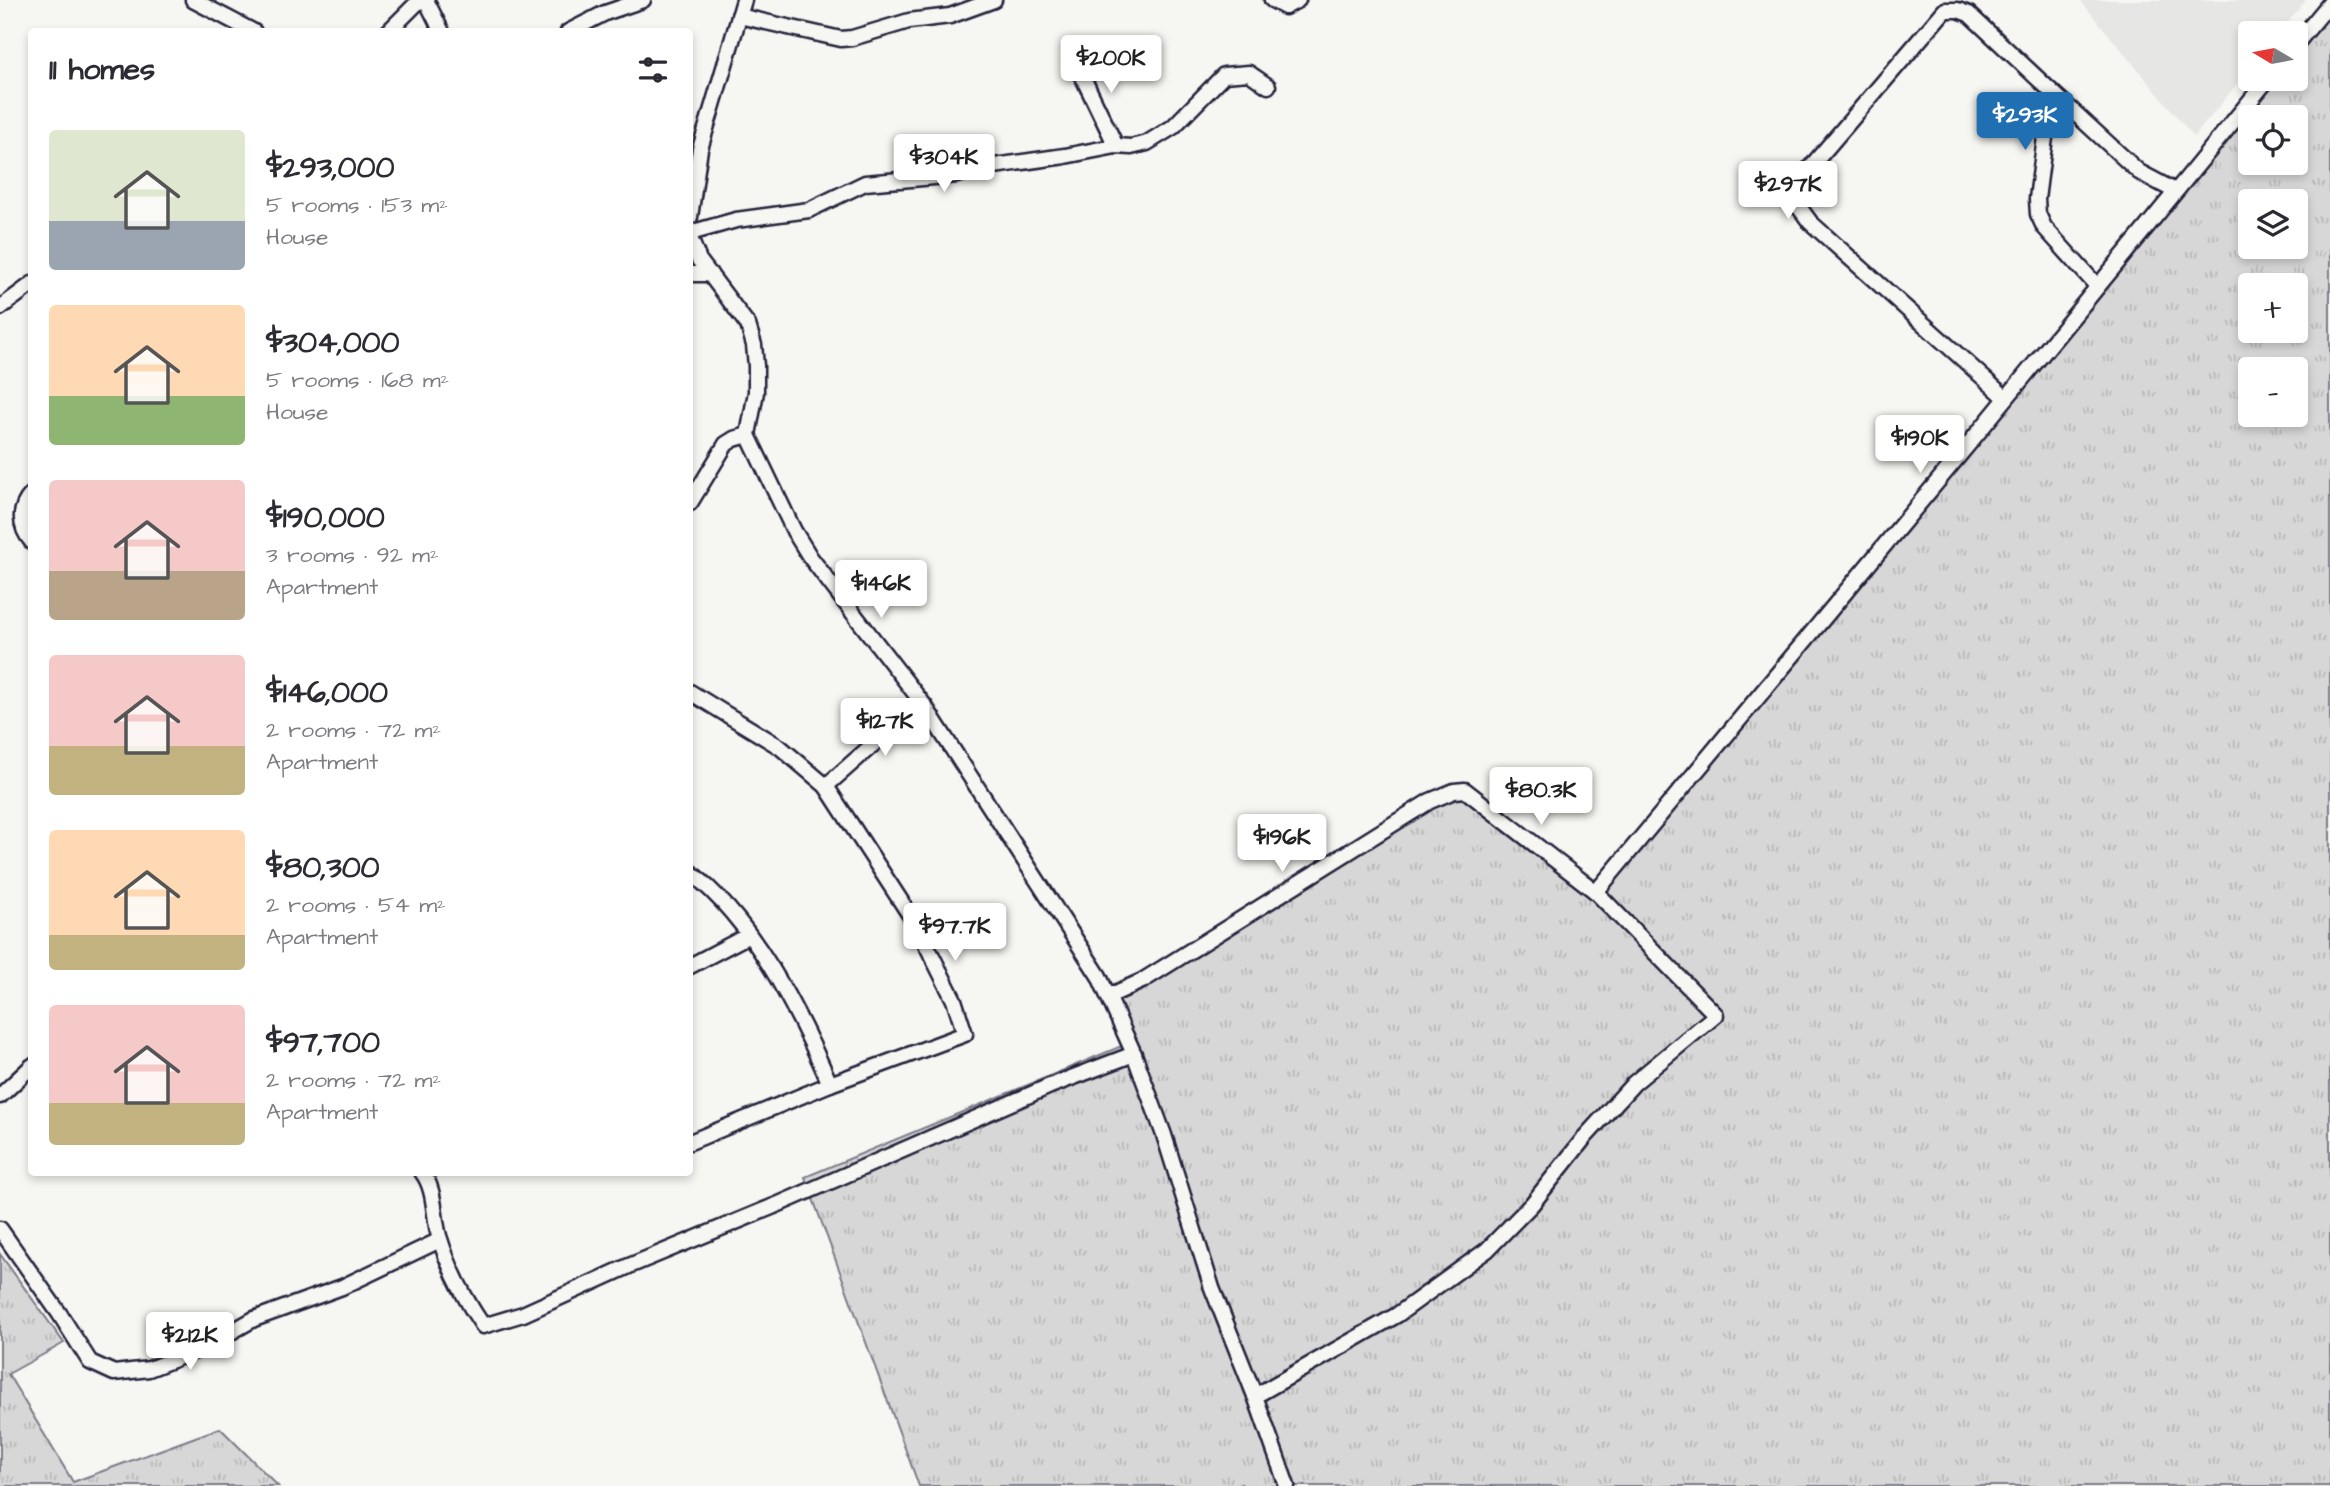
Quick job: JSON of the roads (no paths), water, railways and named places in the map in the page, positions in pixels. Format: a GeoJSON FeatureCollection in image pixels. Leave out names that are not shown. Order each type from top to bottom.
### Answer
{"type":"FeatureCollection","features":[{"type":"Feature","properties":{"kind":"street"},"geometry":{"type":"LineString","coordinates":[[193,0],[246,28]]}},
{"type":"Feature","properties":{"kind":"street"},"geometry":{"type":"LineString","coordinates":[[392,28],[420,0]]}},
{"type":"Feature","properties":{"kind":"street"},"geometry":{"type":"LineString","coordinates":[[426,0],[440,28]]}},
{"type":"Feature","properties":{"kind":"street"},"geometry":{"type":"LineString","coordinates":[[576,28],[606,13],[643,0]]}},
{"type":"Feature","properties":{"kind":"street"},"geometry":{"type":"LineString","coordinates":[[693,194],[699,149],[744,0]]}},
{"type":"Feature","properties":{"kind":"street"},"geometry":{"type":"LineString","coordinates":[[739,16],[841,39],[909,21],[950,16],[994,0]]}},
{"type":"Feature","properties":{"kind":"street"},"geometry":{"type":"LineString","coordinates":[[1272,0],[1285,7],[1298,0]]}},
{"type":"Feature","properties":{"kind":"street"},"geometry":{"type":"LineString","coordinates":[[2308,30],[2330,3]]}},
{"type":"Feature","properties":{"kind":"street"},"geometry":{"type":"LineString","coordinates":[[2006,398],[1810,222],[1797,203],[1797,183],[1945,10],[1958,10],[1969,14],[2139,172],[2175,191]]}},
{"type":"Feature","properties":{"kind":"street"},"geometry":{"type":"LineString","coordinates":[[1074,60],[1115,146]]}},
{"type":"Feature","properties":{"kind":"street"},"geometry":{"type":"LineString","coordinates":[[693,232],[736,220],[809,209],[865,183],[957,176],[980,168],[1115,146],[1132,147],[1147,143],[1173,127],[1224,75],[1249,74],[1268,86]]}},
{"type":"Feature","properties":{"kind":"street"},"geometry":{"type":"LineString","coordinates":[[2051,91],[2037,199],[2038,214],[2043,227],[2097,286]]}},
{"type":"Feature","properties":{"kind":"street"},"geometry":{"type":"LineString","coordinates":[[1596,891],[2258,91]]}},
{"type":"Feature","properties":{"kind":"street"},"geometry":{"type":"LineString","coordinates":[[693,245],[699,260],[748,325],[754,345],[756,392],[748,435],[794,531],[810,556],[924,705],[1099,976],[1109,996],[1164,1135],[1212,1288],[1287,1486]]}},
{"type":"Feature","properties":{"kind":"street"},"geometry":{"type":"LineString","coordinates":[[693,274],[710,274]]}},
{"type":"Feature","properties":{"kind":"street"},"geometry":{"type":"LineString","coordinates":[[0,308],[28,287]]}},
{"type":"Feature","properties":{"kind":"street"},"geometry":{"type":"LineString","coordinates":[[693,498],[726,444],[748,435]]}},
{"type":"Feature","properties":{"kind":"street"},"geometry":{"type":"LineString","coordinates":[[28,498],[23,502],[22,523],[28,534]]}},
{"type":"Feature","properties":{"kind":"street"},"geometry":{"type":"LineString","coordinates":[[693,694],[780,747],[827,786],[917,926],[954,1000],[965,1034],[830,1084],[693,1141]]}},
{"type":"Feature","properties":{"kind":"street"},"geometry":{"type":"LineString","coordinates":[[827,786],[895,725],[924,705]]}},
{"type":"Feature","properties":{"kind":"street"},"geometry":{"type":"LineString","coordinates":[[1109,996],[1142,981],[1430,801],[1454,791],[1465,790],[1596,891],[1716,1015],[1634,1083],[1532,1204],[1488,1250],[1397,1315],[1255,1396]]}},
{"type":"Feature","properties":{"kind":"street"},"geometry":{"type":"LineString","coordinates":[[693,874],[711,888],[749,934],[804,1026],[830,1084]]}},
{"type":"Feature","properties":{"kind":"street"},"geometry":{"type":"LineString","coordinates":[[693,965],[749,934]]}},
{"type":"Feature","properties":{"kind":"street"},"geometry":{"type":"LineString","coordinates":[[424,1176],[432,1195],[440,1240],[462,1294],[483,1326],[495,1324],[930,1140],[1050,1086],[1134,1054]]}},
{"type":"Feature","properties":{"kind":"street"},"geometry":{"type":"LineString","coordinates":[[0,1096],[28,1070]]}},
{"type":"Feature","properties":{"kind":"street"},"geometry":{"type":"LineString","coordinates":[[0,1228],[59,1313],[89,1362],[114,1373],[149,1370],[203,1348],[254,1319],[342,1287],[440,1240]]}}]}
